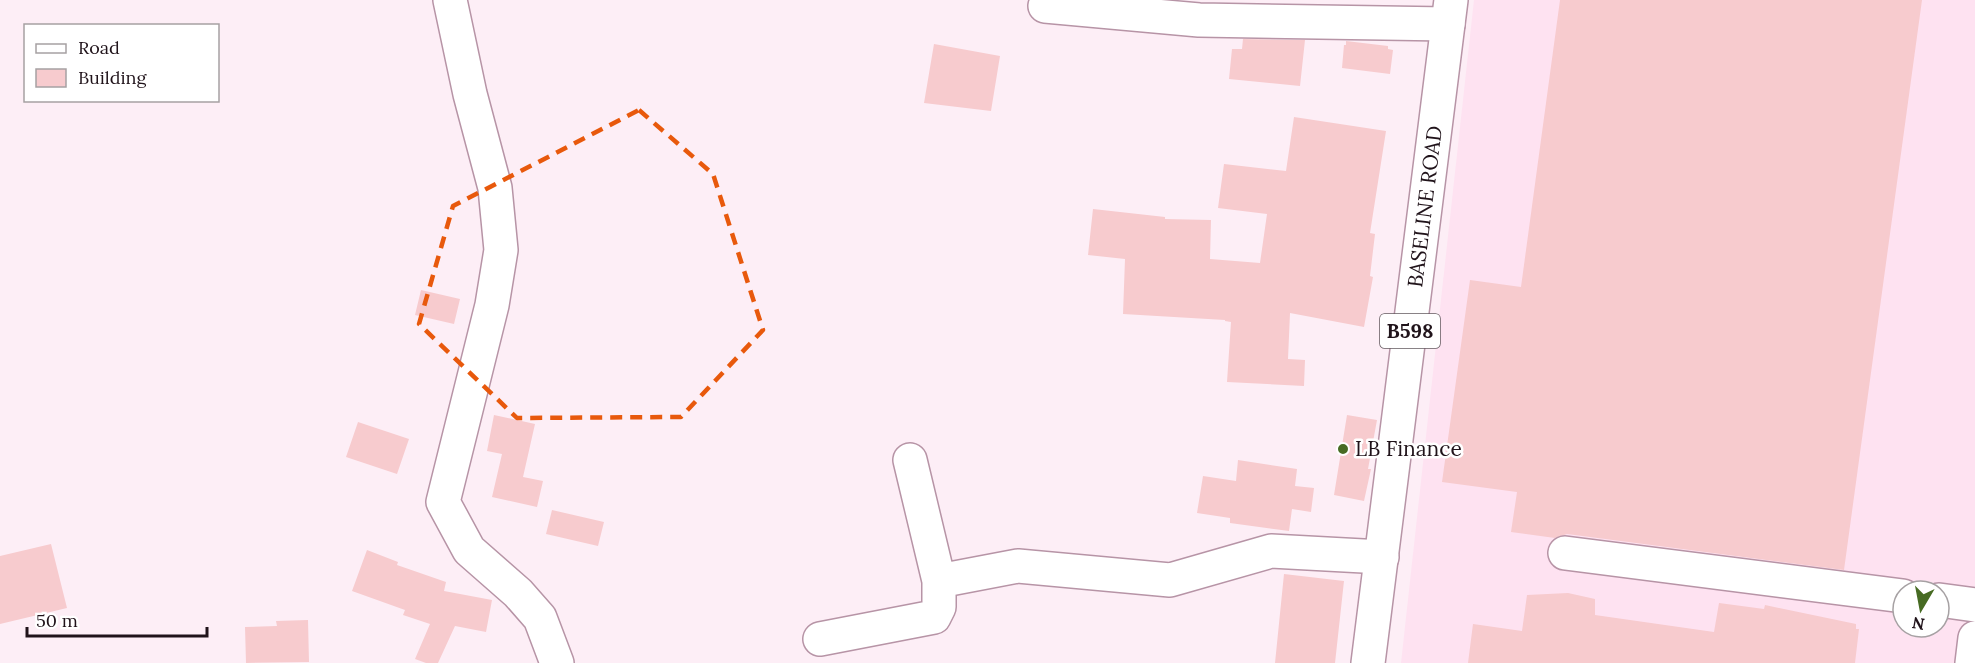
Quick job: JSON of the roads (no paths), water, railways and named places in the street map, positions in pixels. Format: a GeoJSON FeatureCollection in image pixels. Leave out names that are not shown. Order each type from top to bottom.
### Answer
{"type":"FeatureCollection","features":[{"type":"Feature","properties":{"kind":"street"},"geometry":{"type":"LineString","coordinates":[[450,0],[470,94],[495,188],[501,250],[492,306],[443,502],[469,550],[518,593],[540,618],[557,663]]}},
{"type":"Feature","properties":{"kind":"street"},"geometry":{"type":"LineString","coordinates":[[1045,6],[1199,20],[1449,12]]}},
{"type":"Feature","properties":{"kind":"street","name":"BASELINE ROAD"},"geometry":{"type":"LineString","coordinates":[[1368,663],[1449,12]]}},
{"type":"Feature","properties":{"kind":"street"},"geometry":{"type":"LineString","coordinates":[[820,639],[934,617],[939,607],[939,581],[910,460]]}},
{"type":"Feature","properties":{"kind":"street"},"geometry":{"type":"LineString","coordinates":[[939,581],[1018,566],[1170,580],[1272,552],[1382,557]]}},
{"type":"Feature","properties":{"kind":"street"},"geometry":{"type":"LineString","coordinates":[[1565,553],[1891,594]]}},
{"type":"Feature","properties":{"kind":"street"},"geometry":{"type":"LineString","coordinates":[[1951,602],[1975,605]]}},
{"type":"Feature","properties":{"kind":"street"},"geometry":{"type":"LineString","coordinates":[[1972,663],[1975,638]]}},
{"type":"Feature","properties":{"kind":"place","name":"LB Finance"},"geometry":{"type":"Point","coordinates":[1343,449]}}]}
